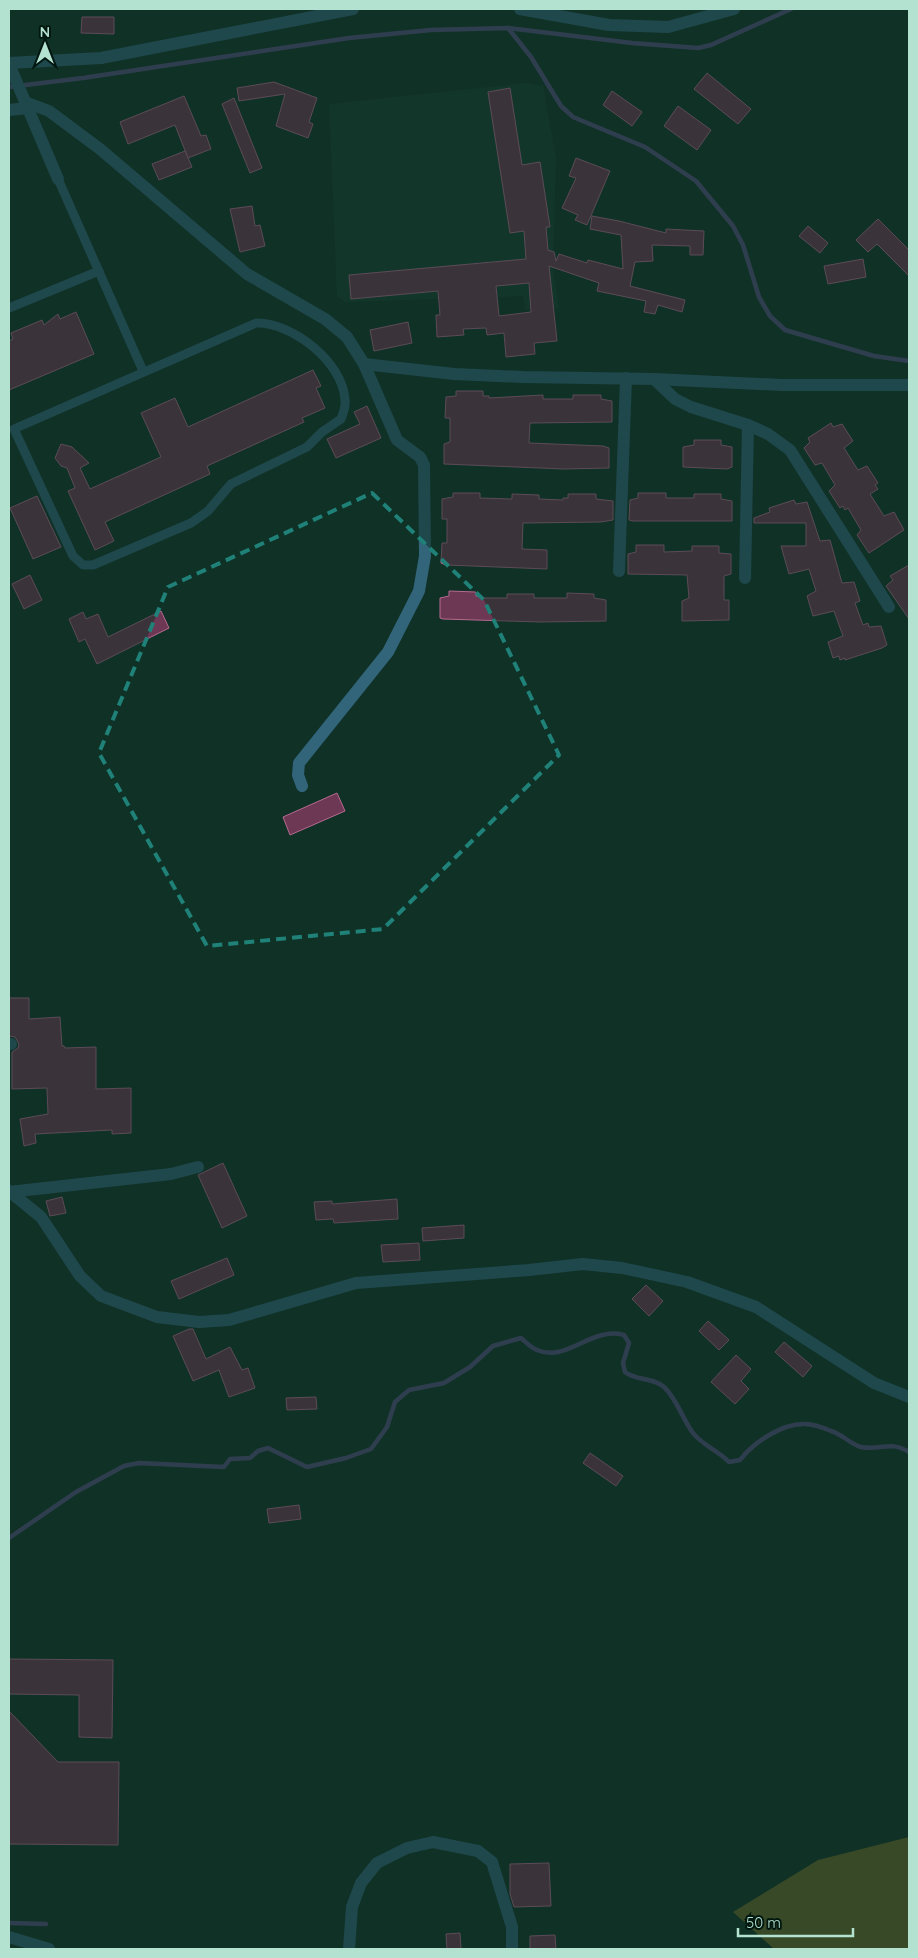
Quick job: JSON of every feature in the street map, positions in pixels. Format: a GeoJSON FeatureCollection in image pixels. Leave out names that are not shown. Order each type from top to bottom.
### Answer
{"type":"FeatureCollection","features":[{"type":"Feature","properties":{"kind":"street"},"geometry":{"type":"LineString","coordinates":[[58,179],[10,67],[101,58],[353,9]]}},
{"type":"Feature","properties":{"kind":"street"},"geometry":{"type":"LineString","coordinates":[[520,9],[609,25],[668,27],[734,9]]}},
{"type":"Feature","properties":{"kind":"street"},"geometry":{"type":"LineString","coordinates":[[9,110],[24,100]]}},
{"type":"Feature","properties":{"kind":"street"},"geometry":{"type":"LineString","coordinates":[[24,100],[49,112],[100,149],[247,274],[324,319],[347,337],[364,364],[397,440],[420,457],[424,465],[425,556],[419,591],[388,652],[299,763],[298,775],[302,786]]}},
{"type":"Feature","properties":{"kind":"street"},"geometry":{"type":"LineString","coordinates":[[364,364],[454,374],[626,378],[782,385],[909,384]]}},
{"type":"Feature","properties":{"kind":"street"},"geometry":{"type":"LineString","coordinates":[[620,571],[626,378]]}},
{"type":"Feature","properties":{"kind":"street"},"geometry":{"type":"LineString","coordinates":[[654,379],[675,399],[691,407],[748,424],[768,434],[790,450],[889,607]]}},
{"type":"Feature","properties":{"kind":"street"},"geometry":{"type":"LineString","coordinates":[[746,578],[748,424]]}},
{"type":"Feature","properties":{"kind":"street"},"geometry":{"type":"LineString","coordinates":[[9,1191],[172,1174],[198,1167]]}},
{"type":"Feature","properties":{"kind":"street"},"geometry":{"type":"LineString","coordinates":[[9,1191],[41,1217],[80,1276],[101,1296],[157,1317],[198,1322],[229,1320],[356,1283],[584,1264],[622,1268],[687,1282],[756,1307],[874,1383],[909,1397]]}},
{"type":"Feature","properties":{"kind":"street"},"geometry":{"type":"LineString","coordinates":[[349,1949],[352,1907],[361,1883],[377,1863],[407,1848],[433,1842],[478,1851],[492,1862],[512,1927],[512,1949]]}},
{"type":"Feature","properties":{"kind":"street"},"geometry":{"type":"LineString","coordinates":[[9,1937],[49,1949]]}},
{"type":"Feature","properties":{"kind":"lane"},"geometry":{"type":"LineString","coordinates":[[58,179],[142,372]]}},
{"type":"Feature","properties":{"kind":"lane"},"geometry":{"type":"LineString","coordinates":[[9,308],[99,271]]}},
{"type":"Feature","properties":{"kind":"lane"},"geometry":{"type":"LineString","coordinates":[[256,323],[270,323],[292,332],[322,352],[338,378],[346,400],[342,419],[307,447],[231,484],[208,511],[190,523],[93,565],[83,565],[73,556],[14,429],[142,372],[256,323]]}},
{"type":"Feature","properties":{"kind":"highlighted area"},"geometry":{"type":"Polygon","coordinates":[[[372,493],[484,600],[559,755],[383,929],[207,946],[99,753],[168,587],[372,493]]]}},
{"type":"Feature","properties":{"kind":"shaded area"},"geometry":{"type":"Polygon","coordinates":[[[526,83],[543,86],[556,158],[553,270],[559,308],[525,310],[523,296],[345,302],[337,296],[329,104],[526,83]]]}},
{"type":"Feature","properties":{"kind":"shaded area"},"geometry":{"type":"Polygon","coordinates":[[[909,1837],[909,1949],[774,1949],[733,1912],[818,1860],[909,1837]]]}},
{"type":"Feature","properties":{"kind":"building"},"geometry":{"type":"Polygon","coordinates":[[[82,17],[114,17],[114,34],[81,33],[82,17]]]}},
{"type":"Feature","properties":{"kind":"building"},"geometry":{"type":"Polygon","coordinates":[[[707,73],[751,109],[738,124],[694,89],[707,73]]]}},
{"type":"Feature","properties":{"kind":"building"},"geometry":{"type":"Polygon","coordinates":[[[274,82],[317,98],[309,122],[313,124],[308,138],[276,126],[285,94],[239,101],[237,88],[274,82]]]}},
{"type":"Feature","properties":{"kind":"building"},"geometry":{"type":"Polygon","coordinates":[[[510,88],[522,165],[540,162],[550,227],[546,227],[548,250],[554,252],[556,261],[559,254],[587,263],[588,260],[623,269],[621,235],[590,229],[592,216],[666,233],[666,229],[704,231],[703,255],[690,255],[690,246],[652,245],[653,261],[635,262],[630,286],[685,300],[682,312],[658,305],[655,314],[644,312],[646,301],[597,291],[599,283],[549,266],[557,341],[534,343],[535,354],[506,357],[504,333],[487,335],[486,328],[463,329],[464,335],[437,337],[436,315],[440,315],[438,291],[351,299],[349,275],[526,259],[524,231],[510,233],[488,92],[510,88]],[[529,283],[496,286],[499,316],[531,312],[529,283]]]}},
{"type":"Feature","properties":{"kind":"building"},"geometry":{"type":"Polygon","coordinates":[[[612,91],[642,112],[632,126],[603,105],[612,91]]]}},
{"type":"Feature","properties":{"kind":"building"},"geometry":{"type":"Polygon","coordinates":[[[184,96],[201,136],[206,135],[211,149],[188,158],[175,125],[128,144],[120,122],[184,96]]]}},
{"type":"Feature","properties":{"kind":"building"},"geometry":{"type":"Polygon","coordinates":[[[234,98],[262,168],[250,173],[222,104],[234,98]]]}},
{"type":"Feature","properties":{"kind":"building"},"geometry":{"type":"Polygon","coordinates":[[[678,106],[711,130],[697,150],[664,126],[678,106]]]}},
{"type":"Feature","properties":{"kind":"building"},"geometry":{"type":"Polygon","coordinates":[[[185,151],[192,167],[159,180],[152,164],[185,151]]]}},
{"type":"Feature","properties":{"kind":"building"},"geometry":{"type":"Polygon","coordinates":[[[576,158],[610,171],[587,225],[575,220],[578,215],[562,208],[576,178],[569,176],[576,158]]]}},
{"type":"Feature","properties":{"kind":"building"},"geometry":{"type":"Polygon","coordinates":[[[252,206],[255,226],[260,225],[265,246],[240,252],[230,209],[252,206]]]}},
{"type":"Feature","properties":{"kind":"building"},"geometry":{"type":"Polygon","coordinates":[[[878,219],[909,250],[909,276],[877,244],[868,252],[856,240],[878,219]]]}},
{"type":"Feature","properties":{"kind":"building"},"geometry":{"type":"Polygon","coordinates":[[[808,226],[828,243],[820,253],[799,236],[808,226]]]}},
{"type":"Feature","properties":{"kind":"building"},"geometry":{"type":"Polygon","coordinates":[[[863,259],[866,277],[828,284],[824,266],[863,259]]]}},
{"type":"Feature","properties":{"kind":"building"},"geometry":{"type":"Polygon","coordinates":[[[76,312],[94,354],[9,390],[9,341],[13,339],[11,333],[42,320],[44,325],[58,314],[60,319],[76,312]]]}},
{"type":"Feature","properties":{"kind":"building"},"geometry":{"type":"Polygon","coordinates":[[[408,322],[412,343],[374,351],[370,330],[408,322]]]}},
{"type":"Feature","properties":{"kind":"building"},"geometry":{"type":"Polygon","coordinates":[[[313,370],[321,386],[316,388],[325,408],[302,418],[304,422],[207,466],[210,474],[105,522],[114,541],[95,550],[68,491],[75,488],[67,468],[61,466],[55,458],[61,444],[72,447],[89,463],[80,468],[90,489],[161,457],[141,413],[175,398],[188,427],[313,370]]]}},
{"type":"Feature","properties":{"kind":"building"},"geometry":{"type":"Polygon","coordinates":[[[456,391],[483,391],[483,396],[489,396],[489,398],[543,395],[543,399],[573,399],[573,395],[601,395],[601,399],[612,401],[612,422],[530,423],[529,443],[603,446],[609,448],[609,468],[564,469],[444,464],[444,444],[450,442],[450,418],[445,418],[446,397],[456,396],[456,391]]]}},
{"type":"Feature","properties":{"kind":"building"},"geometry":{"type":"Polygon","coordinates":[[[367,406],[381,438],[336,458],[327,439],[360,424],[354,412],[367,406]]]}},
{"type":"Feature","properties":{"kind":"building"},"geometry":{"type":"Polygon","coordinates":[[[831,423],[833,427],[842,424],[853,441],[844,448],[858,470],[867,466],[878,483],[875,485],[878,489],[870,494],[884,516],[894,512],[904,530],[869,553],[857,535],[861,530],[848,508],[845,510],[843,506],[840,508],[829,491],[835,485],[822,463],[815,465],[804,448],[810,442],[808,438],[831,423]]]}},
{"type":"Feature","properties":{"kind":"building"},"geometry":{"type":"Polygon","coordinates":[[[694,440],[721,440],[721,445],[732,447],[732,467],[727,469],[683,467],[683,447],[694,445],[694,440]]]}},
{"type":"Feature","properties":{"kind":"building"},"geometry":{"type":"Polygon","coordinates":[[[453,493],[480,493],[480,498],[512,499],[512,494],[539,495],[539,499],[563,500],[563,498],[568,498],[568,494],[596,494],[596,499],[613,501],[613,520],[601,522],[523,523],[522,549],[547,550],[547,569],[446,565],[441,563],[442,543],[447,543],[447,519],[442,519],[442,499],[453,497],[453,493]]]}},
{"type":"Feature","properties":{"kind":"building"},"geometry":{"type":"Polygon","coordinates":[[[638,493],[666,493],[666,498],[694,498],[694,494],[721,494],[721,499],[732,501],[732,521],[629,520],[630,500],[638,498],[638,493]]]}},
{"type":"Feature","properties":{"kind":"building"},"geometry":{"type":"Polygon","coordinates":[[[37,496],[61,547],[33,559],[10,508],[37,496]]]}},
{"type":"Feature","properties":{"kind":"building"},"geometry":{"type":"Polygon","coordinates":[[[794,500],[796,504],[807,502],[820,541],[830,540],[842,583],[854,582],[860,601],[855,603],[863,625],[868,623],[869,627],[881,626],[887,645],[845,660],[845,658],[840,660],[839,656],[833,658],[828,642],[843,636],[834,611],[813,616],[807,596],[816,591],[809,569],[789,574],[781,546],[806,546],[806,523],[754,523],[754,518],[770,512],[769,508],[794,500]]]}},
{"type":"Feature","properties":{"kind":"building"},"geometry":{"type":"Polygon","coordinates":[[[636,545],[664,545],[664,552],[692,551],[692,546],[719,546],[719,553],[731,554],[731,574],[724,576],[724,600],[729,600],[729,620],[682,621],[682,601],[689,598],[687,575],[628,574],[628,554],[636,552],[636,545]]]}},
{"type":"Feature","properties":{"kind":"building"},"geometry":{"type":"Polygon","coordinates":[[[909,565],[909,619],[886,586],[893,580],[890,576],[909,565]]]}},
{"type":"Feature","properties":{"kind":"building"},"geometry":{"type":"Polygon","coordinates":[[[30,575],[42,600],[24,609],[12,584],[30,575]]]}},
{"type":"Feature","properties":{"kind":"building"},"geometry":{"type":"Polygon","coordinates":[[[449,591],[476,592],[476,596],[482,596],[482,598],[507,598],[507,594],[534,594],[534,598],[567,598],[567,593],[594,594],[594,598],[606,600],[606,621],[540,622],[443,619],[440,618],[440,598],[449,596],[449,591]]]}},
{"type":"Feature","properties":{"kind":"building"},"geometry":{"type":"Polygon","coordinates":[[[161,611],[169,628],[97,664],[85,639],[79,642],[69,619],[83,612],[86,619],[98,614],[108,637],[161,611]]]}},
{"type":"Feature","properties":{"kind":"building"},"geometry":{"type":"Polygon","coordinates":[[[337,793],[345,811],[290,835],[283,817],[337,793]]]}},
{"type":"Feature","properties":{"kind":"building"},"geometry":{"type":"Polygon","coordinates":[[[9,998],[29,998],[29,1019],[60,1017],[62,1046],[65,1048],[96,1047],[96,1089],[131,1088],[131,1133],[112,1134],[112,1130],[35,1134],[36,1143],[24,1146],[20,1119],[48,1114],[47,1088],[12,1089],[12,1052],[18,1048],[19,1044],[15,1037],[9,1036],[9,998]]]}},
{"type":"Feature","properties":{"kind":"building"},"geometry":{"type":"Polygon","coordinates":[[[223,1163],[247,1216],[222,1228],[198,1175],[223,1163]]]}},
{"type":"Feature","properties":{"kind":"building"},"geometry":{"type":"Polygon","coordinates":[[[62,1197],[66,1213],[50,1216],[46,1201],[62,1197]]]}},
{"type":"Feature","properties":{"kind":"building"},"geometry":{"type":"Polygon","coordinates":[[[397,1199],[398,1219],[334,1223],[333,1219],[316,1220],[314,1202],[332,1201],[332,1204],[397,1199]]]}},
{"type":"Feature","properties":{"kind":"building"},"geometry":{"type":"Polygon","coordinates":[[[464,1225],[464,1238],[423,1241],[422,1228],[464,1225]]]}},
{"type":"Feature","properties":{"kind":"building"},"geometry":{"type":"Polygon","coordinates":[[[419,1243],[420,1260],[383,1262],[381,1245],[419,1243]]]}},
{"type":"Feature","properties":{"kind":"building"},"geometry":{"type":"Polygon","coordinates":[[[227,1258],[234,1275],[179,1299],[171,1281],[227,1258]]]}},
{"type":"Feature","properties":{"kind":"building"},"geometry":{"type":"Polygon","coordinates":[[[646,1285],[663,1301],[649,1316],[632,1299],[646,1285]]]}},
{"type":"Feature","properties":{"kind":"building"},"geometry":{"type":"Polygon","coordinates":[[[708,1321],[729,1340],[719,1350],[699,1331],[708,1321]]]}},
{"type":"Feature","properties":{"kind":"building"},"geometry":{"type":"Polygon","coordinates":[[[193,1329],[206,1359],[230,1347],[242,1370],[248,1368],[255,1388],[229,1397],[219,1370],[193,1381],[173,1336],[193,1329]]]}},
{"type":"Feature","properties":{"kind":"building"},"geometry":{"type":"Polygon","coordinates":[[[784,1342],[812,1366],[803,1377],[775,1352],[784,1342]]]}},
{"type":"Feature","properties":{"kind":"building"},"geometry":{"type":"Polygon","coordinates":[[[736,1355],[751,1369],[741,1381],[749,1389],[735,1404],[711,1382],[736,1355]]]}},
{"type":"Feature","properties":{"kind":"building"},"geometry":{"type":"Polygon","coordinates":[[[316,1397],[317,1409],[287,1410],[286,1398],[316,1397]]]}},
{"type":"Feature","properties":{"kind":"building"},"geometry":{"type":"Polygon","coordinates":[[[590,1453],[623,1476],[616,1486],[583,1463],[590,1453]]]}},
{"type":"Feature","properties":{"kind":"building"},"geometry":{"type":"Polygon","coordinates":[[[299,1505],[301,1519],[269,1523],[267,1509],[299,1505]]]}},
{"type":"Feature","properties":{"kind":"building"},"geometry":{"type":"Polygon","coordinates":[[[9,1659],[113,1660],[112,1738],[79,1737],[79,1695],[9,1694],[9,1659]]]}},
{"type":"Feature","properties":{"kind":"building"},"geometry":{"type":"Polygon","coordinates":[[[9,1711],[58,1762],[119,1762],[118,1845],[9,1844],[9,1711]]]}},
{"type":"Feature","properties":{"kind":"building"},"geometry":{"type":"Polygon","coordinates":[[[549,1863],[551,1906],[514,1907],[510,1894],[510,1864],[549,1863]]]}},
{"type":"Feature","properties":{"kind":"building"},"geometry":{"type":"Polygon","coordinates":[[[460,1933],[461,1949],[447,1949],[446,1934],[460,1933]]]}},
{"type":"Feature","properties":{"kind":"building"},"geometry":{"type":"Polygon","coordinates":[[[555,1935],[556,1949],[530,1949],[530,1936],[555,1935]]]}},
{"type":"Feature","properties":{"kind":"waterway"},"geometry":{"type":"LineString","coordinates":[[9,87],[83,78],[349,38],[431,30],[508,28],[632,43],[698,48],[711,45],[791,9]]}},
{"type":"Feature","properties":{"kind":"waterway"},"geometry":{"type":"LineString","coordinates":[[508,28],[531,57],[561,106],[573,117],[645,147],[696,181],[733,226],[743,245],[759,297],[770,316],[785,330],[874,356],[909,361]]}},
{"type":"Feature","properties":{"kind":"waterway"},"geometry":{"type":"LineString","coordinates":[[9,1538],[76,1492],[124,1466],[139,1463],[224,1467],[230,1459],[250,1458],[258,1451],[268,1448],[307,1467],[346,1458],[371,1449],[387,1427],[395,1402],[409,1390],[444,1383],[470,1367],[493,1346],[521,1338],[535,1349],[548,1353],[569,1349],[601,1335],[624,1335],[629,1343],[623,1363],[625,1372],[664,1387],[673,1397],[693,1433],[729,1462],[740,1460],[752,1447],[778,1430],[805,1424],[835,1432],[861,1447],[890,1446],[909,1452]]}},
{"type":"Feature","properties":{"kind":"waterway"},"geometry":{"type":"LineString","coordinates":[[9,1923],[46,1924]]}}]}
